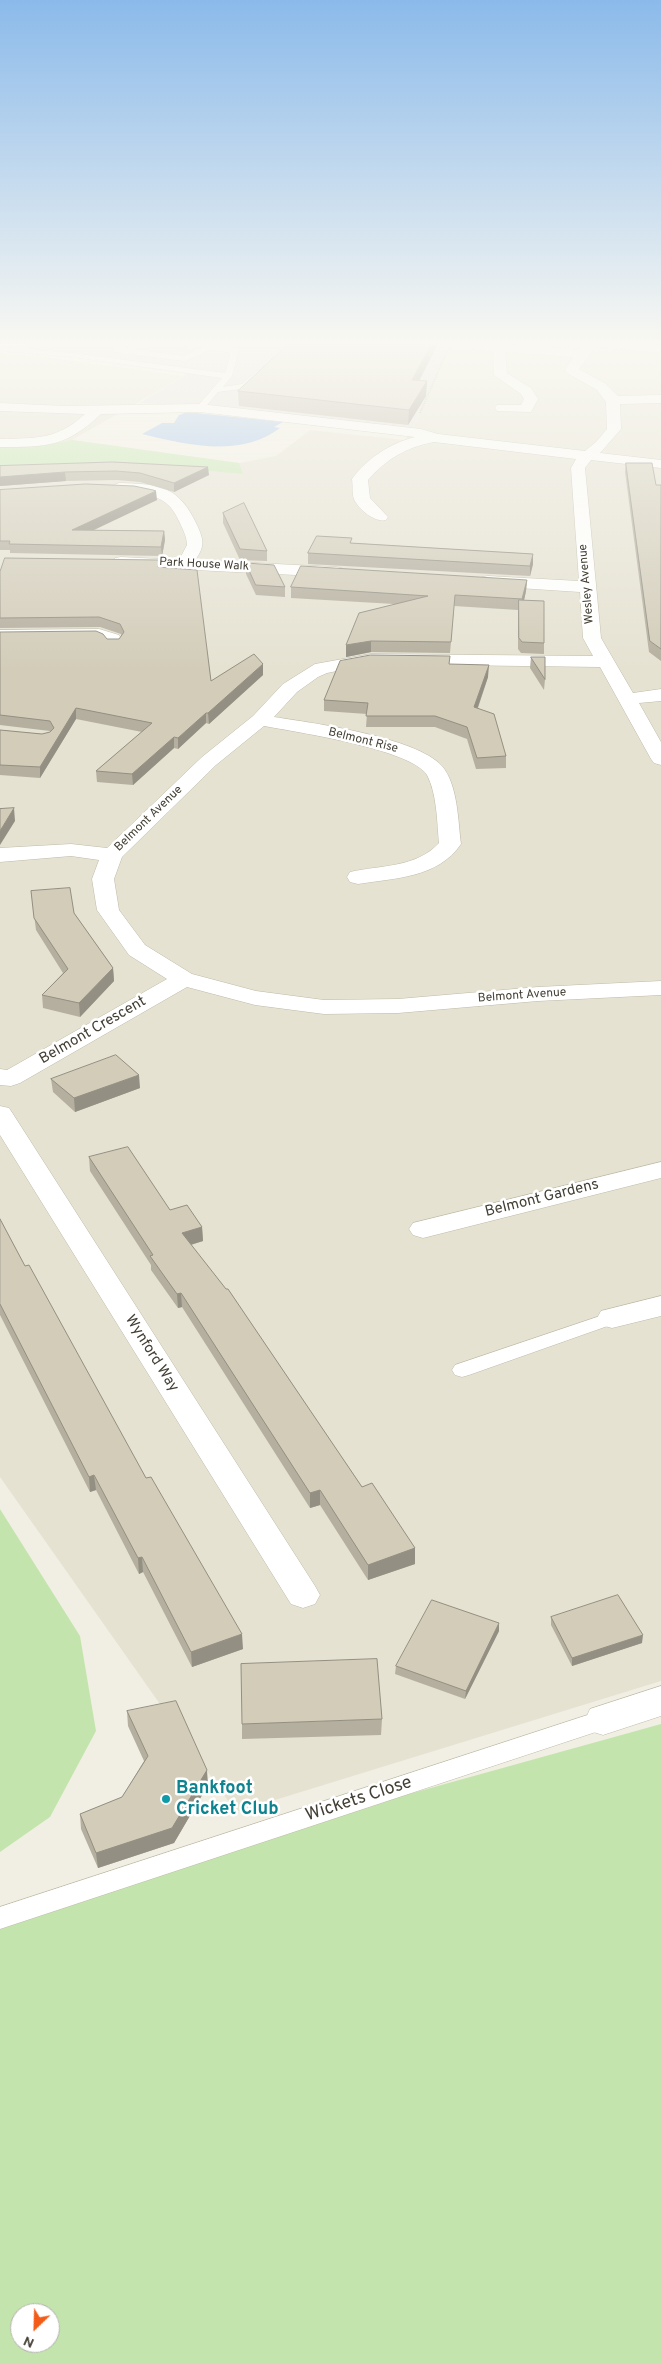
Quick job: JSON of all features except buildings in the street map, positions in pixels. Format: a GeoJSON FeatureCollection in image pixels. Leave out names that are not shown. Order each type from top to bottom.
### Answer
{"type":"FeatureCollection","features":[{"type":"Feature","properties":{"kind":"street"},"geometry":{"type":"LineString","coordinates":[[380,517],[362,499],[360,479],[372,465],[395,450]]}},
{"type":"Feature","properties":{"kind":"street"},"geometry":{"type":"LineString","coordinates":[[550,450],[661,464]]}},
{"type":"Feature","properties":{"kind":"street"},"geometry":{"type":"LineString","coordinates":[[587,455],[593,450]]}},
{"type":"Feature","properties":{"kind":"street","name":"Wesley Avenue"},"geometry":{"type":"LineString","coordinates":[[587,455],[578,468],[592,638],[661,759]]}},
{"type":"Feature","properties":{"kind":"street"},"geometry":{"type":"LineString","coordinates":[[106,488],[144,491],[172,498],[181,508],[197,542],[196,548],[185,564]]}},
{"type":"Feature","properties":{"kind":"street","name":"Park House Walk"},"geometry":{"type":"LineString","coordinates":[[100,561],[352,573]]}},
{"type":"Feature","properties":{"kind":"street"},"geometry":{"type":"LineString","coordinates":[[470,580],[588,587]]}},
{"type":"Feature","properties":{"kind":"street"},"geometry":{"type":"LineString","coordinates":[[0,635],[99,634],[113,639],[114,643]]}},
{"type":"Feature","properties":{"kind":"street","name":"Belmont Avenue"},"geometry":{"type":"LineString","coordinates":[[604,662],[381,659],[355,661],[311,672],[290,688],[260,720],[209,762],[112,855],[103,879],[108,910],[137,950],[184,980],[255,998],[324,1008],[398,1006],[538,994],[661,988]]}},
{"type":"Feature","properties":{"kind":"street"},"geometry":{"type":"LineString","coordinates":[[626,699],[661,696]]}},
{"type":"Feature","properties":{"kind":"street","name":"Belmont Rise"},"geometry":{"type":"LineString","coordinates":[[260,720],[350,737],[408,753],[434,770],[446,808],[450,844],[437,858],[411,869],[358,877]]}},
{"type":"Feature","properties":{"kind":"street"},"geometry":{"type":"LineString","coordinates":[[0,854],[71,850],[112,855]]}},
{"type":"Feature","properties":{"kind":"street","name":"Belmont Crescent"},"geometry":{"type":"LineString","coordinates":[[4,1080],[184,980]]}},
{"type":"Feature","properties":{"kind":"street","name":"Wynford Way"},"geometry":{"type":"LineString","coordinates":[[0,1114],[303,1595]]}},
{"type":"Feature","properties":{"kind":"street","name":"Belmont Gardens"},"geometry":{"type":"LineString","coordinates":[[423,1229],[661,1170]]}},
{"type":"Feature","properties":{"kind":"street"},"geometry":{"type":"LineString","coordinates":[[612,1318],[661,1306]]}},
{"type":"Feature","properties":{"kind":"street","name":"Wickets Close"},"geometry":{"type":"LineString","coordinates":[[604,1720],[661,1700]]}},
{"type":"Feature","properties":{"kind":"lane"},"geometry":{"type":"LineString","coordinates":[[462,1370],[612,1318]]}},
{"type":"Feature","properties":{"kind":"lane","name":"Wickets Close"},"geometry":{"type":"LineString","coordinates":[[0,1918],[604,1720]]}},
{"type":"Feature","properties":{"kind":"shaded area"},"geometry":{"type":"Polygon","coordinates":[[[0,450],[147,450],[239,463],[276,456],[283,450],[661,450],[661,1681],[236,1812],[0,1477],[0,450]]]}},
{"type":"Feature","properties":{"kind":"green space"},"geometry":{"type":"Polygon","coordinates":[[[0,450],[147,450],[239,463],[243,474],[108,462],[0,466],[0,450]]]}},
{"type":"Feature","properties":{"kind":"green space"},"geometry":{"type":"Polygon","coordinates":[[[0,1509],[80,1636],[96,1731],[50,1817],[0,1852],[0,1509]]]}},
{"type":"Feature","properties":{"kind":"green space"},"geometry":{"type":"Polygon","coordinates":[[[661,1724],[661,2363],[0,2363],[0,1918],[200,1852],[661,1724]]]}},
{"type":"Feature","properties":{"kind":"place","name":"Bankfoot Cricket Club"},"geometry":{"type":"Point","coordinates":[166,1799]}}]}
